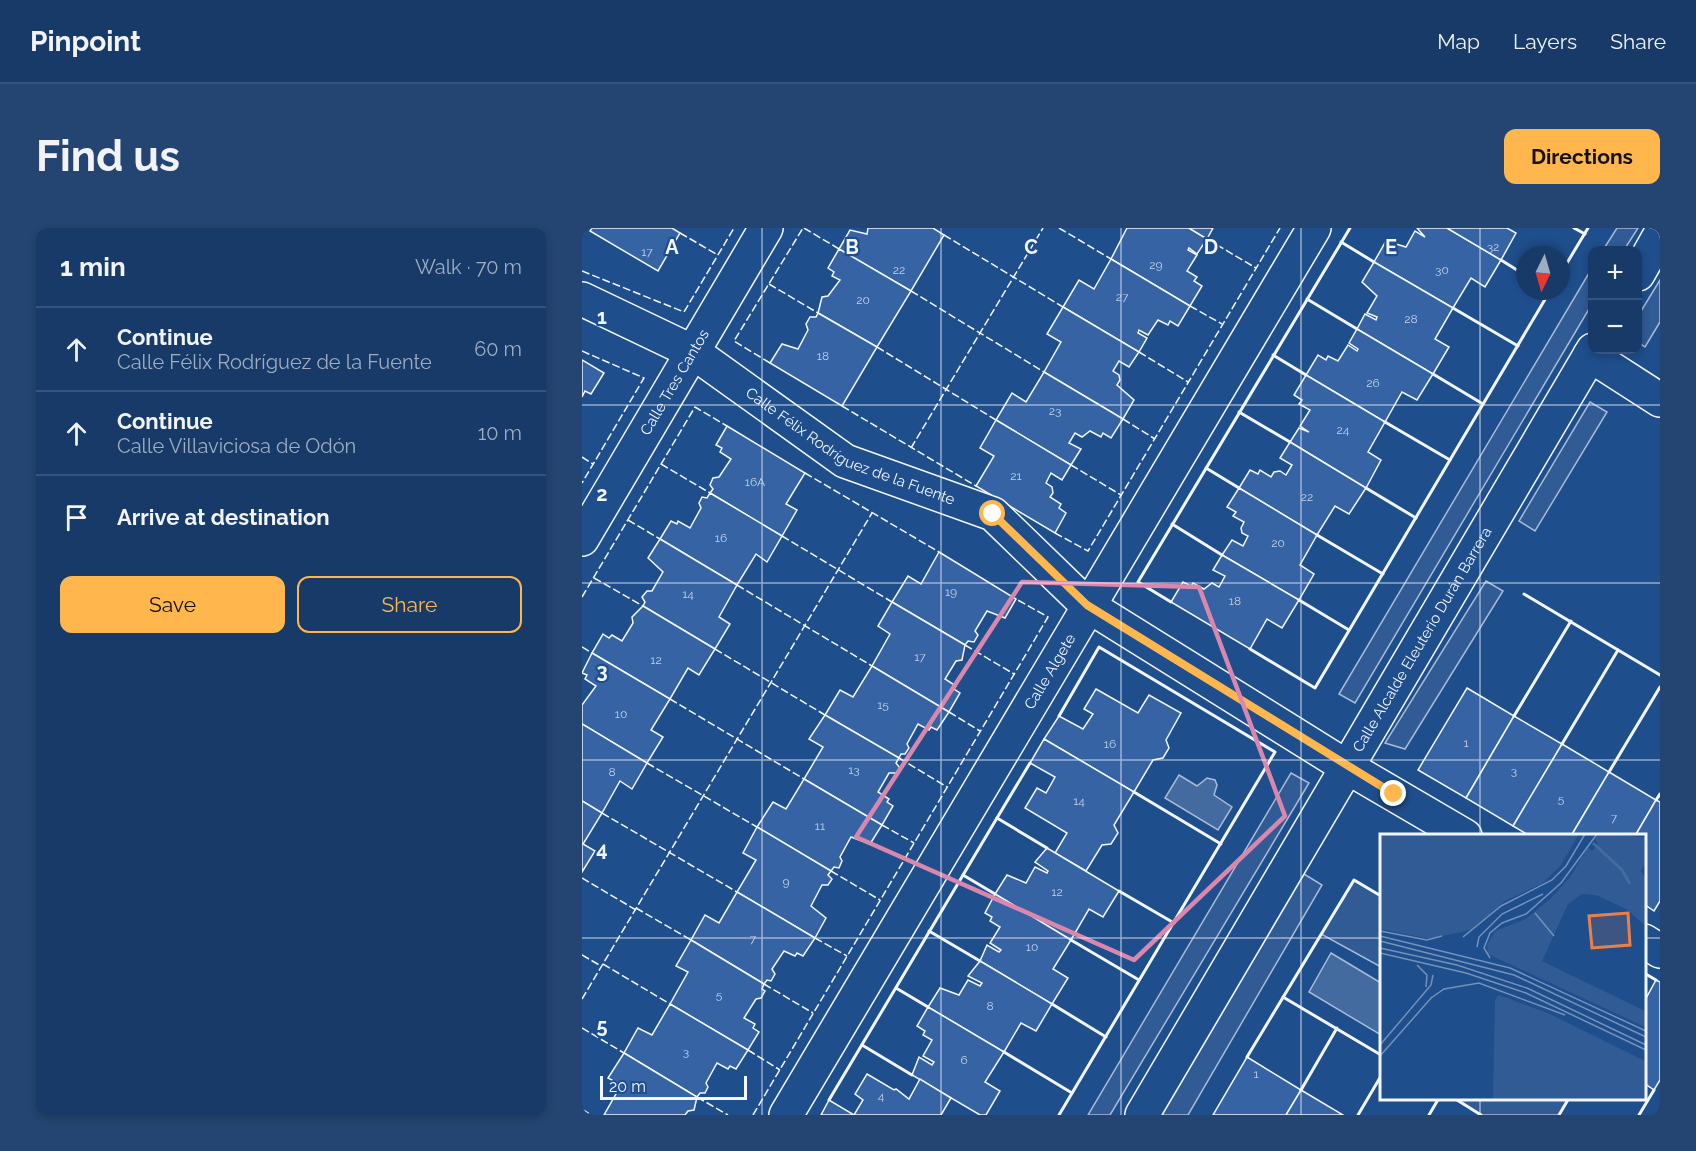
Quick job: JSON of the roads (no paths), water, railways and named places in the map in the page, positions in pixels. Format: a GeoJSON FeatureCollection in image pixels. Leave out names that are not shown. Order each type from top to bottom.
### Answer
{"type":"FeatureCollection","features":[{"type":"Feature","properties":{"kind":"street","name":"Calle Tres Cantos"},"geometry":{"type":"LineString","coordinates":[[582,538],[766,228]]}},
{"type":"Feature","properties":{"kind":"street","name":"Calle Algete"},"geometry":{"type":"LineString","coordinates":[[786,1115],[1087,605],[1314,228]]}},
{"type":"Feature","properties":{"kind":"street"},"geometry":{"type":"LineString","coordinates":[[1642,267],[1660,235]]}},
{"type":"Feature","properties":{"kind":"street","name":"Calle Félix Rodríguez de la Fuente"},"geometry":{"type":"LineString","coordinates":[[582,299],[693,352],[845,461],[993,514],[1087,605],[1347,767],[1462,834]]}},
{"type":"Feature","properties":{"kind":"street","name":"Calle Alcalde Eleuterio Durán Barrera"},"geometry":{"type":"LineString","coordinates":[[1142,1115],[1590,354]]}},
{"type":"Feature","properties":{"kind":"street"},"geometry":{"type":"LineString","coordinates":[[1594,354],[1660,400]]}},
{"type":"Feature","properties":{"kind":"street"},"geometry":{"type":"LineString","coordinates":[[1645,942],[1660,951]]}}]}
